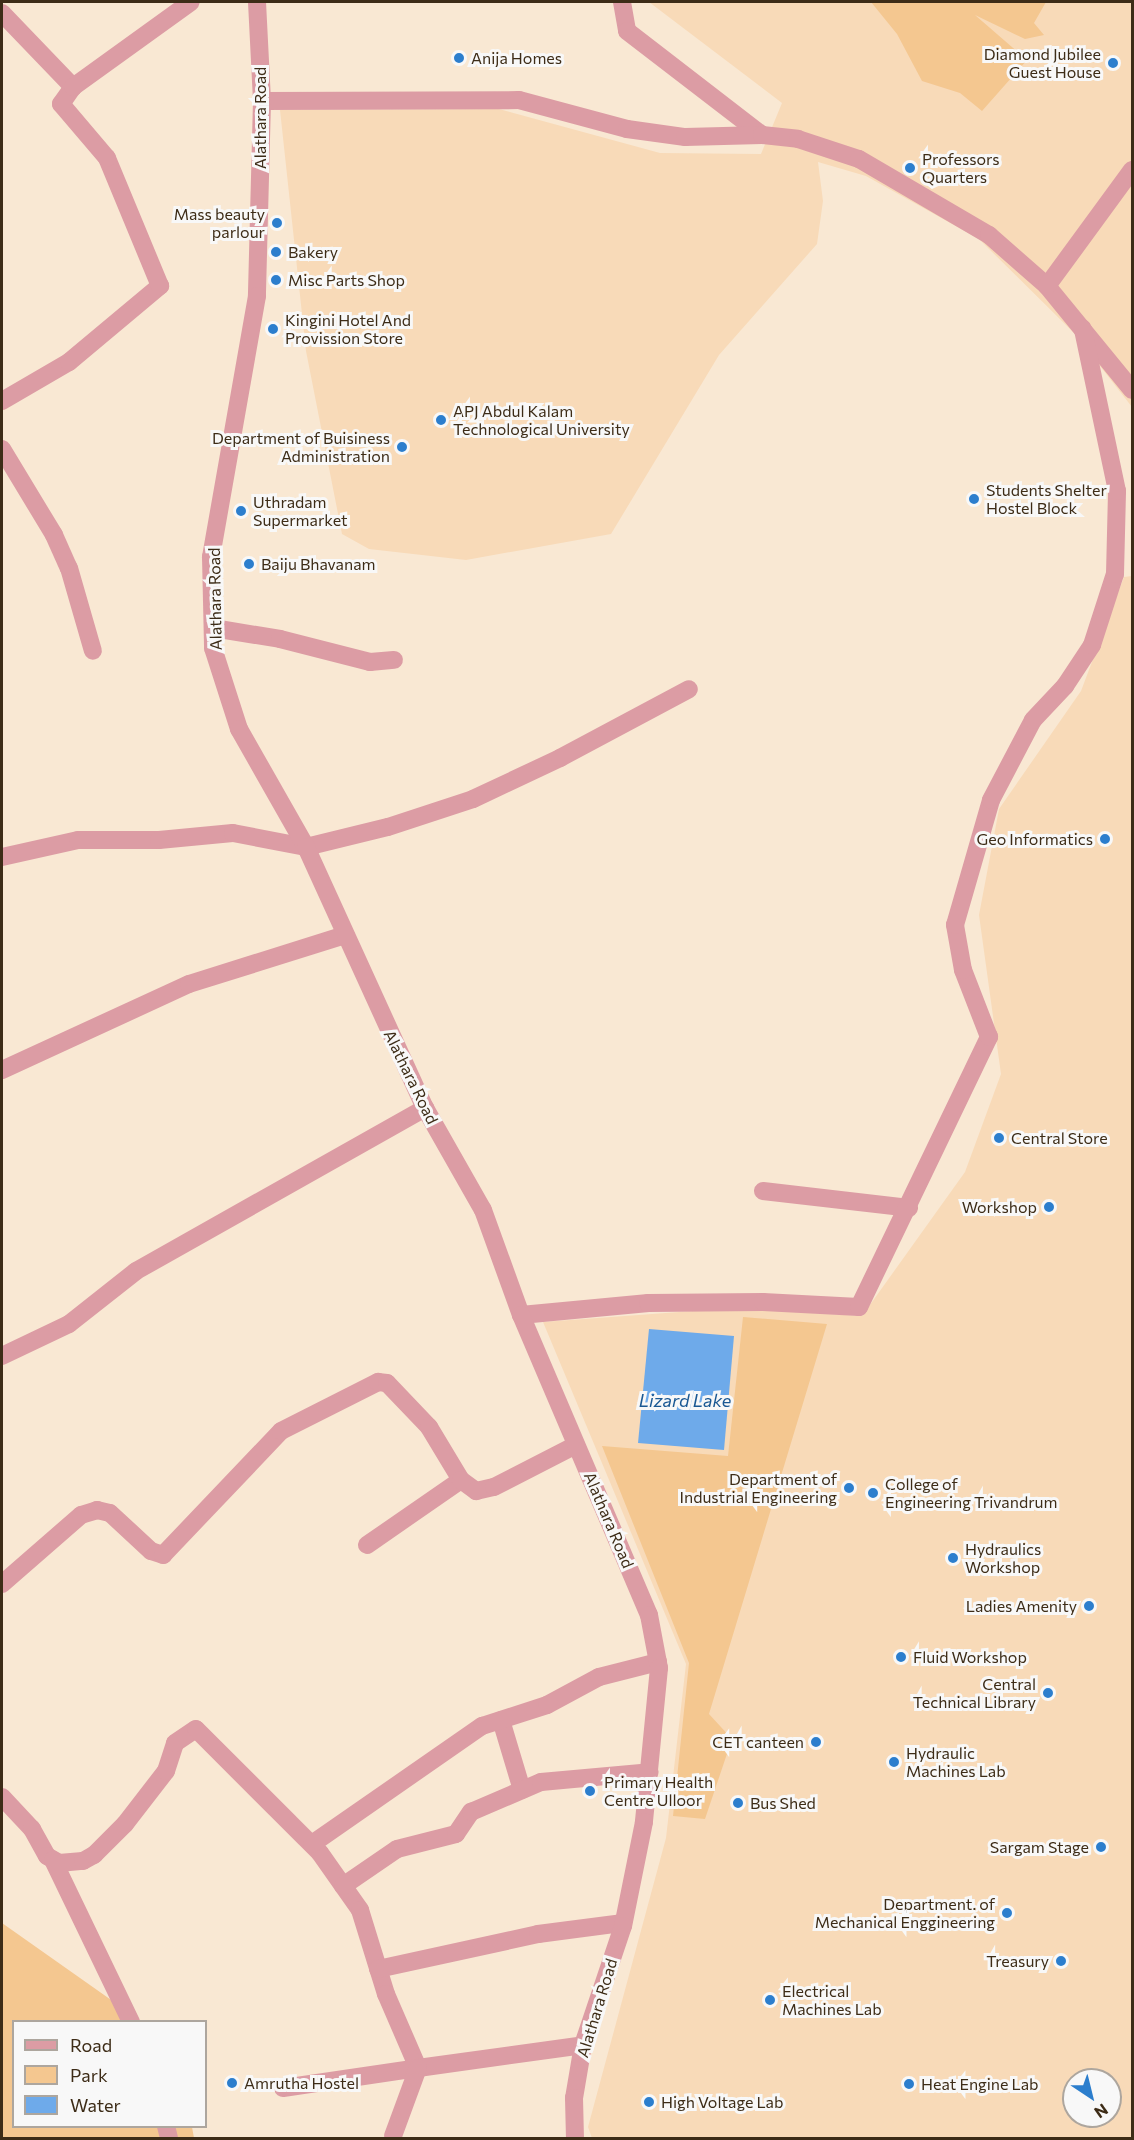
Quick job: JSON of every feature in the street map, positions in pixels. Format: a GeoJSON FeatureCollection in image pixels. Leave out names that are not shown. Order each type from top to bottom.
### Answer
{"type":"FeatureCollection","features":[{"type":"Feature","properties":{"kind":"street"},"geometry":{"type":"LineString","coordinates":[[2,401],[69,362],[160,286],[107,158],[61,104],[74,87],[165,8],[191,2]]}},
{"type":"Feature","properties":{"kind":"street","name":"Alathara Road"},"geometry":{"type":"LineString","coordinates":[[257,2],[262,101],[257,296],[211,557],[213,648],[239,729],[306,847],[425,1108],[483,1210],[521,1315],[649,1615],[658,1662],[650,1772],[623,1923],[583,2045],[574,2098],[576,2139]]}},
{"type":"Feature","properties":{"kind":"street"},"geometry":{"type":"LineString","coordinates":[[622,2],[627,31],[762,135]]}},
{"type":"Feature","properties":{"kind":"street"},"geometry":{"type":"LineString","coordinates":[[2,13],[74,87]]}},
{"type":"Feature","properties":{"kind":"street"},"geometry":{"type":"LineString","coordinates":[[262,101],[519,100],[627,129],[685,137],[762,135],[798,139],[859,159],[989,235],[1047,286],[1132,390]]}},
{"type":"Feature","properties":{"kind":"street"},"geometry":{"type":"LineString","coordinates":[[1047,286],[1132,170]]}},
{"type":"Feature","properties":{"kind":"street"},"geometry":{"type":"LineString","coordinates":[[521,1315],[648,1303],[763,1302],[859,1307],[909,1208],[989,1037],[963,970],[955,925],[991,800],[1033,720],[1065,686],[1092,645],[1115,574],[1117,491],[1083,328]]}},
{"type":"Feature","properties":{"kind":"street"},"geometry":{"type":"LineString","coordinates":[[2,449],[64,557],[93,651]]}},
{"type":"Feature","properties":{"kind":"street"},"geometry":{"type":"LineString","coordinates":[[213,628],[280,639],[370,662],[394,660]]}},
{"type":"Feature","properties":{"kind":"street"},"geometry":{"type":"LineString","coordinates":[[2,857],[78,840],[159,840],[233,833],[306,847],[388,827],[473,799],[560,758],[689,689]]}},
{"type":"Feature","properties":{"kind":"street"},"geometry":{"type":"LineString","coordinates":[[2,1070],[189,984],[345,935]]}},
{"type":"Feature","properties":{"kind":"street"},"geometry":{"type":"LineString","coordinates":[[2,1356],[69,1324],[136,1271],[425,1108]]}},
{"type":"Feature","properties":{"kind":"street"},"geometry":{"type":"LineString","coordinates":[[763,1191],[909,1208]]}},
{"type":"Feature","properties":{"kind":"street"},"geometry":{"type":"LineString","coordinates":[[2,1584],[81,1515],[97,1510],[110,1513],[151,1551],[163,1555],[281,1431],[378,1382],[387,1383],[429,1427],[461,1480],[476,1491],[494,1487],[576,1445]]}},
{"type":"Feature","properties":{"kind":"street"},"geometry":{"type":"LineString","coordinates":[[367,1545],[461,1480]]}},
{"type":"Feature","properties":{"kind":"street"},"geometry":{"type":"LineString","coordinates":[[312,1844],[482,1726],[547,1705],[599,1677],[658,1662]]}},
{"type":"Feature","properties":{"kind":"street"},"geometry":{"type":"LineString","coordinates":[[501,1720],[522,1790]]}},
{"type":"Feature","properties":{"kind":"street"},"geometry":{"type":"LineString","coordinates":[[53,1860],[70,1863],[94,1855],[125,1824],[166,1771],[175,1743],[196,1729],[312,1844],[360,1910],[378,1969],[418,2068],[393,2136]]}},
{"type":"Feature","properties":{"kind":"street"},"geometry":{"type":"LineString","coordinates":[[343,1886],[397,1849],[456,1834],[471,1812],[541,1782],[650,1772]]}},
{"type":"Feature","properties":{"kind":"street"},"geometry":{"type":"LineString","coordinates":[[2,1797],[20,1814],[53,1860],[130,2020]]}},
{"type":"Feature","properties":{"kind":"street"},"geometry":{"type":"LineString","coordinates":[[378,1969],[538,1934],[623,1923]]}},
{"type":"Feature","properties":{"kind":"street"},"geometry":{"type":"LineString","coordinates":[[283,2088],[583,2045]]}},
{"type":"Feature","properties":{"kind":"shaded area"},"geometry":{"type":"Polygon","coordinates":[[[649,2],[1132,2],[1132,407],[1075,334],[979,239],[866,176],[818,162],[823,201],[817,244],[719,355],[611,534],[466,560],[369,549],[342,534],[306,351],[280,110],[499,109],[660,153],[761,154],[782,103],[649,2]]]}},
{"type":"Feature","properties":{"kind":"shaded area","name":"College of Engineering Trivandrum"},"geometry":{"type":"Polygon","coordinates":[[[1132,576],[1132,2138],[592,2138],[588,2127],[666,1838],[686,1664],[543,1322],[734,1308],[862,1316],[965,1172],[1001,1074],[979,915],[999,809],[1081,691],[1124,577],[1132,576]]]}},
{"type":"Feature","properties":{"kind":"green space"},"geometry":{"type":"Polygon","coordinates":[[[871,2],[1046,2],[1034,23],[1044,35],[1025,39],[975,15],[1027,60],[982,111],[960,93],[922,81],[897,34],[871,2]]]}},
{"type":"Feature","properties":{"kind":"green space"},"geometry":{"type":"Polygon","coordinates":[[[743,1317],[827,1324],[709,1714],[732,1739],[705,1819],[673,1816],[689,1663],[602,1446],[728,1456],[743,1317]]]}},
{"type":"Feature","properties":{"kind":"green space"},"geometry":{"type":"Polygon","coordinates":[[[2,1923],[140,2020],[12,2020],[12,2128],[192,2128],[194,2138],[2,2138],[2,1923]]]}},
{"type":"Feature","properties":{"kind":"water","name":"Lizard Lake"},"geometry":{"type":"Polygon","coordinates":[[[649,1329],[734,1336],[724,1450],[638,1443],[649,1329]]]}},
{"type":"Feature","properties":{"kind":"place","name":"Anija Homes"},"geometry":{"type":"Point","coordinates":[459,58]}},
{"type":"Feature","properties":{"kind":"place","name":"Diamond Jubilee Guest House"},"geometry":{"type":"Point","coordinates":[1113,63]}},
{"type":"Feature","properties":{"kind":"place","name":"Professors Quarters"},"geometry":{"type":"Point","coordinates":[910,168]}},
{"type":"Feature","properties":{"kind":"place","name":"Mass beauty parlour"},"geometry":{"type":"Point","coordinates":[277,223]}},
{"type":"Feature","properties":{"kind":"place","name":"Bakery"},"geometry":{"type":"Point","coordinates":[276,252]}},
{"type":"Feature","properties":{"kind":"place","name":"Misc Parts Shop"},"geometry":{"type":"Point","coordinates":[276,280]}},
{"type":"Feature","properties":{"kind":"place","name":"Kingini Hotel And Provission Store"},"geometry":{"type":"Point","coordinates":[273,329]}},
{"type":"Feature","properties":{"kind":"place","name":"APJ Abdul Kalam Technological University"},"geometry":{"type":"Point","coordinates":[441,420]}},
{"type":"Feature","properties":{"kind":"place","name":"Department of Buisiness Administration"},"geometry":{"type":"Point","coordinates":[402,447]}},
{"type":"Feature","properties":{"kind":"place","name":"Students Shelter Hostel Block"},"geometry":{"type":"Point","coordinates":[974,499]}},
{"type":"Feature","properties":{"kind":"place","name":"Uthradam Supermarket"},"geometry":{"type":"Point","coordinates":[241,511]}},
{"type":"Feature","properties":{"kind":"place","name":"Baiju Bhavanam"},"geometry":{"type":"Point","coordinates":[249,564]}},
{"type":"Feature","properties":{"kind":"place","name":"Geo Informatics"},"geometry":{"type":"Point","coordinates":[1105,839]}},
{"type":"Feature","properties":{"kind":"place","name":"Central Store"},"geometry":{"type":"Point","coordinates":[999,1138]}},
{"type":"Feature","properties":{"kind":"place","name":"Workshop"},"geometry":{"type":"Point","coordinates":[1049,1207]}},
{"type":"Feature","properties":{"kind":"place","name":"Department of Industrial Engineering"},"geometry":{"type":"Point","coordinates":[849,1488]}},
{"type":"Feature","properties":{"kind":"place","name":"College of Engineering Trivandrum"},"geometry":{"type":"Point","coordinates":[873,1493]}},
{"type":"Feature","properties":{"kind":"place","name":"Hydraulics Workshop"},"geometry":{"type":"Point","coordinates":[953,1558]}},
{"type":"Feature","properties":{"kind":"place","name":"Ladies Amenity"},"geometry":{"type":"Point","coordinates":[1089,1606]}},
{"type":"Feature","properties":{"kind":"place","name":"Fluid Workshop"},"geometry":{"type":"Point","coordinates":[901,1657]}},
{"type":"Feature","properties":{"kind":"place","name":"Central Technical Library"},"geometry":{"type":"Point","coordinates":[1048,1693]}},
{"type":"Feature","properties":{"kind":"place","name":"CET canteen"},"geometry":{"type":"Point","coordinates":[816,1742]}},
{"type":"Feature","properties":{"kind":"place","name":"Hydraulic Machines Lab"},"geometry":{"type":"Point","coordinates":[894,1762]}},
{"type":"Feature","properties":{"kind":"place","name":"Primary Health Centre Ulloor"},"geometry":{"type":"Point","coordinates":[590,1791]}},
{"type":"Feature","properties":{"kind":"place","name":"Bus Shed"},"geometry":{"type":"Point","coordinates":[738,1803]}},
{"type":"Feature","properties":{"kind":"place","name":"Sargam Stage"},"geometry":{"type":"Point","coordinates":[1101,1847]}},
{"type":"Feature","properties":{"kind":"place","name":"Department. of Mechanical Enggineering"},"geometry":{"type":"Point","coordinates":[1007,1913]}},
{"type":"Feature","properties":{"kind":"place","name":"Treasury"},"geometry":{"type":"Point","coordinates":[1061,1961]}},
{"type":"Feature","properties":{"kind":"place","name":"Electrical Machines Lab"},"geometry":{"type":"Point","coordinates":[770,2000]}},
{"type":"Feature","properties":{"kind":"place","name":"Amrutha Hostel"},"geometry":{"type":"Point","coordinates":[232,2083]}},
{"type":"Feature","properties":{"kind":"place","name":"Heat Engine Lab"},"geometry":{"type":"Point","coordinates":[909,2084]}},
{"type":"Feature","properties":{"kind":"place","name":"High Voltage Lab"},"geometry":{"type":"Point","coordinates":[649,2102]}}]}
